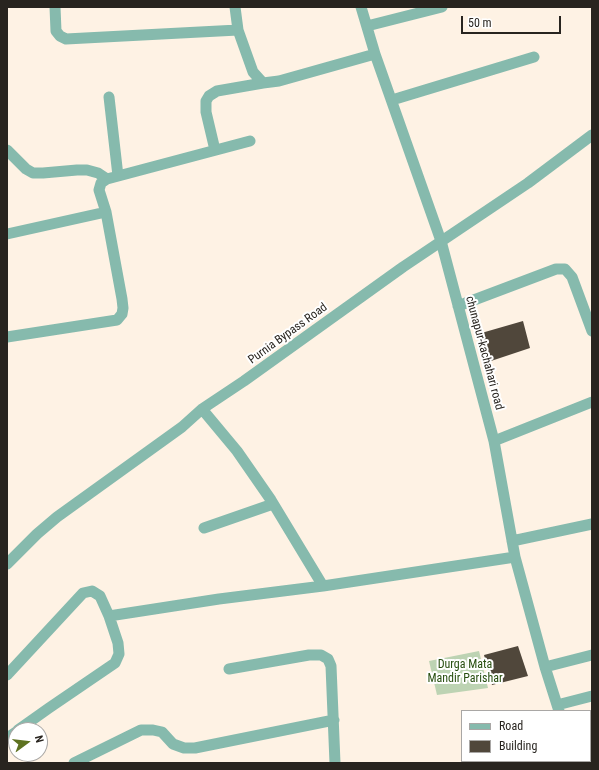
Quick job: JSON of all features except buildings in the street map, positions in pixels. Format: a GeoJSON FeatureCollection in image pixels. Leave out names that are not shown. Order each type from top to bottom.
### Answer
{"type":"FeatureCollection","features":[{"type":"Feature","properties":{"kind":"street"},"geometry":{"type":"LineString","coordinates":[[55,7],[56,31],[60,36],[66,39],[238,30]]}},
{"type":"Feature","properties":{"kind":"street"},"geometry":{"type":"LineString","coordinates":[[235,7],[238,30],[253,72],[263,83]]}},
{"type":"Feature","properties":{"kind":"street","name":"chunapur-kachahari road"},"geometry":{"type":"LineString","coordinates":[[362,7],[375,54],[441,241],[494,440],[515,557],[545,667],[558,708]]}},
{"type":"Feature","properties":{"kind":"street"},"geometry":{"type":"LineString","coordinates":[[367,26],[442,7]]}},
{"type":"Feature","properties":{"kind":"street"},"geometry":{"type":"LineString","coordinates":[[215,150],[206,112],[206,101],[209,96],[217,92],[279,81],[375,54]]}},
{"type":"Feature","properties":{"kind":"street"},"geometry":{"type":"LineString","coordinates":[[392,100],[534,57]]}},
{"type":"Feature","properties":{"kind":"street"},"geometry":{"type":"LineString","coordinates":[[109,97],[118,176]]}},
{"type":"Feature","properties":{"kind":"street","name":"Purnia Bypass Road"},"geometry":{"type":"LineString","coordinates":[[7,564],[37,534],[57,517],[182,426],[202,408],[244,381],[441,241],[528,183],[592,135]]}},
{"type":"Feature","properties":{"kind":"street"},"geometry":{"type":"LineString","coordinates":[[7,337],[117,320],[122,314],[122,299],[106,212],[99,190],[101,183],[107,179],[250,141]]}},
{"type":"Feature","properties":{"kind":"street"},"geometry":{"type":"LineString","coordinates":[[7,150],[26,169],[33,173],[43,174],[87,170],[98,173],[107,179]]}},
{"type":"Feature","properties":{"kind":"street"},"geometry":{"type":"LineString","coordinates":[[7,234],[106,212]]}},
{"type":"Feature","properties":{"kind":"street"},"geometry":{"type":"LineString","coordinates":[[458,306],[556,269],[565,269],[572,277],[592,332]]}},
{"type":"Feature","properties":{"kind":"street"},"geometry":{"type":"LineString","coordinates":[[494,440],[592,402]]}},
{"type":"Feature","properties":{"kind":"street"},"geometry":{"type":"LineString","coordinates":[[202,408],[237,451],[274,504],[323,586]]}},
{"type":"Feature","properties":{"kind":"street"},"geometry":{"type":"LineString","coordinates":[[204,528],[274,504]]}},
{"type":"Feature","properties":{"kind":"street"},"geometry":{"type":"LineString","coordinates":[[512,541],[592,524]]}},
{"type":"Feature","properties":{"kind":"street"},"geometry":{"type":"LineString","coordinates":[[109,616],[515,557]]}},
{"type":"Feature","properties":{"kind":"street"},"geometry":{"type":"LineString","coordinates":[[7,675],[83,593],[92,591],[100,596],[118,642],[118,654],[115,663],[30,722]]}},
{"type":"Feature","properties":{"kind":"street"},"geometry":{"type":"LineString","coordinates":[[228,669],[309,655],[321,655],[328,659],[332,666],[336,763]]}},
{"type":"Feature","properties":{"kind":"street"},"geometry":{"type":"LineString","coordinates":[[545,667],[592,655]]}},
{"type":"Feature","properties":{"kind":"street"},"geometry":{"type":"LineString","coordinates":[[558,708],[592,696]]}},
{"type":"Feature","properties":{"kind":"street"},"geometry":{"type":"LineString","coordinates":[[74,763],[141,730],[162,732],[172,744],[184,748],[195,748],[334,720]]}},
{"type":"Feature","properties":{"kind":"green space","name":"Durga Mata Mandir Parishar"},"geometry":{"type":"Polygon","coordinates":[[[479,651],[488,688],[437,695],[429,661],[479,651]]]}}]}
